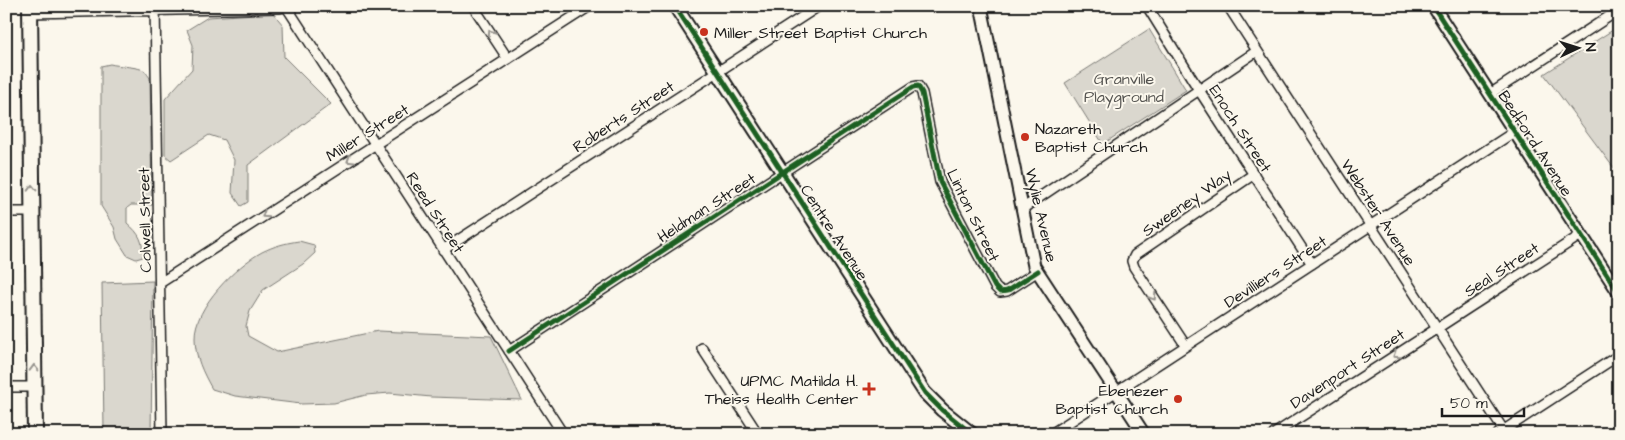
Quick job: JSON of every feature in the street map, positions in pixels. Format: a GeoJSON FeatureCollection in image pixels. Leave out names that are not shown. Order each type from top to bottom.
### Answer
{"type":"FeatureCollection","features":[{"type":"Feature","properties":{"kind":"main road","name":"Centre Avenue"},"geometry":{"type":"LineString","coordinates":[[675,6],[926,393],[942,410],[972,434]]}},
{"type":"Feature","properties":{"kind":"main road"},"geometry":{"type":"LineString","coordinates":[[30,10],[35,434]]}},
{"type":"Feature","properties":{"kind":"street"},"geometry":{"type":"LineString","coordinates":[[474,6],[508,59]]}},
{"type":"Feature","properties":{"kind":"street","name":"Miller Street"},"geometry":{"type":"LineString","coordinates":[[160,283],[590,6]]}},
{"type":"Feature","properties":{"kind":"street","name":"Roberts Street"},"geometry":{"type":"LineString","coordinates":[[443,250],[819,6]]}},
{"type":"Feature","properties":{"kind":"street","name":"Wylie Avenue"},"geometry":{"type":"LineString","coordinates":[[981,6],[1034,266],[1144,434]]}},
{"type":"Feature","properties":{"kind":"street","name":"Enoch Street"},"geometry":{"type":"LineString","coordinates":[[1147,6],[1312,264]]}},
{"type":"Feature","properties":{"kind":"street","name":"Webster Avenue"},"geometry":{"type":"LineString","coordinates":[[1228,6],[1437,328],[1502,433]]}},
{"type":"Feature","properties":{"kind":"street","name":"Bedford Avenue"},"geometry":{"type":"LineString","coordinates":[[1433,6],[1619,293]]}},
{"type":"Feature","properties":{"kind":"street"},"geometry":{"type":"LineString","coordinates":[[30,10],[288,7]]}},
{"type":"Feature","properties":{"kind":"street","name":"Reed Street"},"geometry":{"type":"LineString","coordinates":[[288,7],[375,145],[563,434]]}},
{"type":"Feature","properties":{"kind":"street","name":"Colwell Street"},"geometry":{"type":"LineString","coordinates":[[155,8],[162,434]]}},
{"type":"Feature","properties":{"kind":"street"},"geometry":{"type":"LineString","coordinates":[[1490,94],[1619,10]]}},
{"type":"Feature","properties":{"kind":"street"},"geometry":{"type":"LineString","coordinates":[[1022,209],[1257,51]]}},
{"type":"Feature","properties":{"kind":"street","name":"Heldman Street"},"geometry":{"type":"LineString","coordinates":[[509,350],[913,87],[918,86]]}},
{"type":"Feature","properties":{"kind":"street","name":"Linton Street"},"geometry":{"type":"LineString","coordinates":[[918,86],[922,93],[940,182],[995,287],[1000,292],[1007,291],[1038,271]]}},
{"type":"Feature","properties":{"kind":"street","name":"Devilliers Street"},"geometry":{"type":"LineString","coordinates":[[1051,434],[1514,132]]}},
{"type":"Feature","properties":{"kind":"street","name":"Sweeney Way"},"geometry":{"type":"LineString","coordinates":[[1186,346],[1134,267],[1132,261],[1135,255],[1254,174]]}},
{"type":"Feature","properties":{"kind":"street"},"geometry":{"type":"LineString","coordinates":[[6,212],[32,212]]}},
{"type":"Feature","properties":{"kind":"street","name":"Seal Street"},"geometry":{"type":"LineString","coordinates":[[1437,328],[1581,235]]}},
{"type":"Feature","properties":{"kind":"street","name":"Davenport Street"},"geometry":{"type":"LineString","coordinates":[[1274,434],[1437,328]]}},
{"type":"Feature","properties":{"kind":"street"},"geometry":{"type":"LineString","coordinates":[[702,348],[758,434]]}},
{"type":"Feature","properties":{"kind":"street"},"geometry":{"type":"LineString","coordinates":[[1502,433],[1619,355]]}},
{"type":"Feature","properties":{"kind":"street"},"geometry":{"type":"LineString","coordinates":[[6,387],[34,387]]}},
{"type":"Feature","properties":{"kind":"green space"},"geometry":{"type":"Polygon","coordinates":[[[273,13],[283,25],[284,57],[331,104],[248,165],[248,202],[241,206],[232,193],[234,160],[224,140],[209,135],[171,160],[165,155],[165,99],[192,69],[193,45],[187,30],[208,17],[273,13]]]}},
{"type":"Feature","properties":{"kind":"green space"},"geometry":{"type":"Polygon","coordinates":[[[1619,26],[1619,169],[1613,167],[1544,74],[1619,26]]]}},
{"type":"Feature","properties":{"kind":"green space","name":"Granville Playground"},"geometry":{"type":"Polygon","coordinates":[[[1149,29],[1186,90],[1103,144],[1065,83],[1149,29]]]}},
{"type":"Feature","properties":{"kind":"green space"},"geometry":{"type":"Polygon","coordinates":[[[110,64],[143,70],[150,78],[152,205],[131,205],[127,208],[127,223],[138,234],[142,246],[143,257],[136,259],[127,255],[117,239],[114,227],[101,206],[101,66],[110,64]]]}},
{"type":"Feature","properties":{"kind":"green space"},"geometry":{"type":"Polygon","coordinates":[[[299,241],[314,245],[315,253],[303,264],[263,290],[250,311],[246,326],[248,336],[277,352],[378,331],[491,336],[522,400],[431,397],[390,393],[366,395],[334,403],[301,404],[235,396],[212,389],[196,352],[195,338],[201,313],[229,277],[252,258],[271,248],[299,241]]]}},
{"type":"Feature","properties":{"kind":"green space"},"geometry":{"type":"Polygon","coordinates":[[[153,281],[151,434],[104,432],[102,283],[153,281]]]}},
{"type":"Feature","properties":{"kind":"cycle path"},"geometry":{"type":"LineString","coordinates":[[675,6],[925,393],[942,410],[972,434]]}},
{"type":"Feature","properties":{"kind":"cycle path"},"geometry":{"type":"LineString","coordinates":[[1433,6],[1619,293]]}},
{"type":"Feature","properties":{"kind":"cycle path"},"geometry":{"type":"LineString","coordinates":[[509,351],[913,87],[918,86],[922,93],[940,182],[995,287],[1000,292],[1007,291],[1038,271]]}},
{"type":"Feature","properties":{"kind":"place","name":"Miller Street Baptist Church"},"geometry":{"type":"Point","coordinates":[704,32]}},
{"type":"Feature","properties":{"kind":"place","name":"Nazareth Baptist Church"},"geometry":{"type":"Point","coordinates":[1025,137]}},
{"type":"Feature","properties":{"kind":"place","name":"UPMC Matilda H. Theiss Health Center"},"geometry":{"type":"Point","coordinates":[869,389]}},
{"type":"Feature","properties":{"kind":"place","name":"Ebenezer Baptist Church"},"geometry":{"type":"Point","coordinates":[1178,399]}}]}
